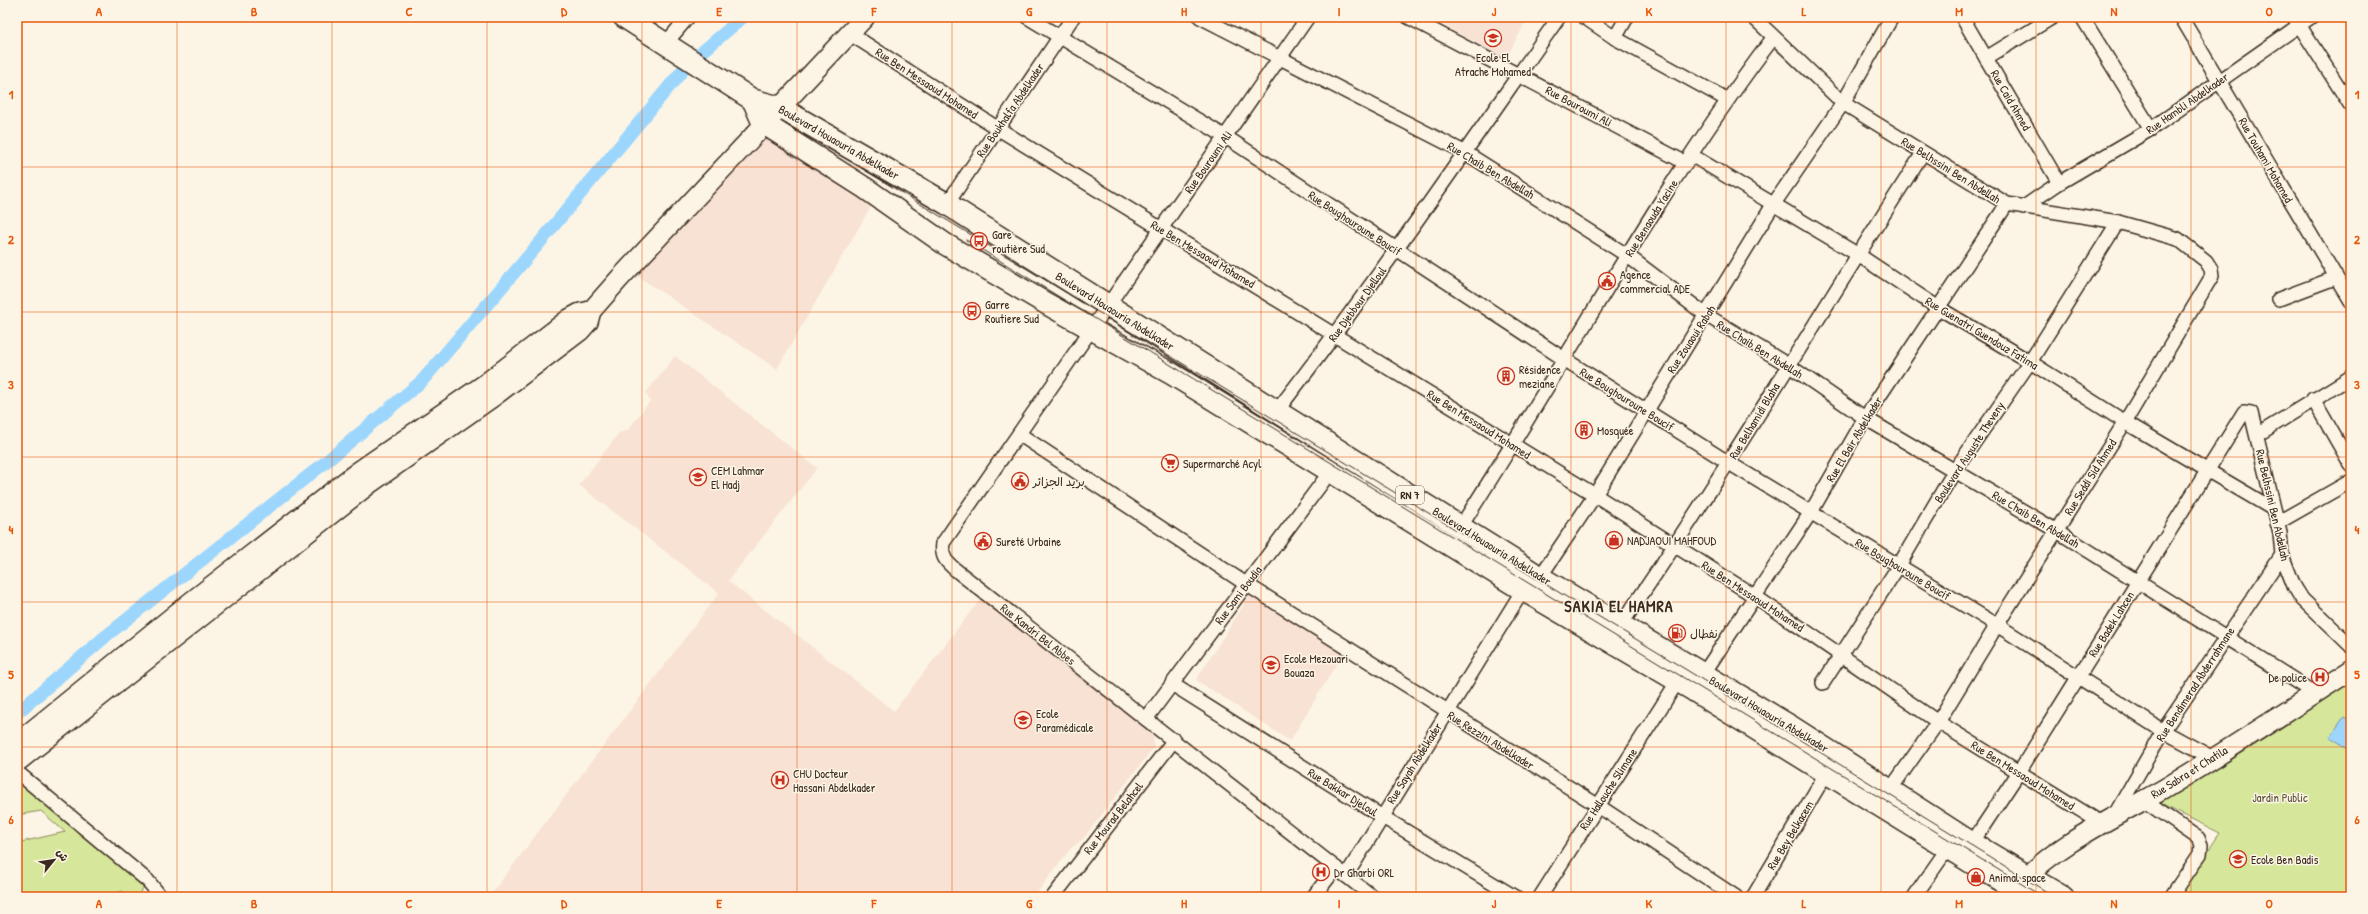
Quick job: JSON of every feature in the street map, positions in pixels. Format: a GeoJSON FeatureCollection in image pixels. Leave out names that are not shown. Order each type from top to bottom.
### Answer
{"type":"FeatureCollection","features":[{"type":"Feature","properties":{"kind":"main road","name":"RN 7"},"geometry":{"type":"LineString","coordinates":[[624,17],[714,73],[753,100]]}},
{"type":"Feature","properties":{"kind":"main road"},"geometry":{"type":"LineString","coordinates":[[17,762],[359,471],[486,384],[569,319],[591,311],[763,123],[865,17]]}},
{"type":"Feature","properties":{"kind":"main road","name":"Boulevard Houaouria Abdelkader"},"geometry":{"type":"LineString","coordinates":[[753,100],[779,107],[947,204],[1276,412],[1620,626],[1691,678],[1827,772],[1948,848],[2025,887],[2063,897]]}},
{"type":"Feature","properties":{"kind":"main road","name":"Boulevard Houaouria Abdelkader"},"geometry":{"type":"LineString","coordinates":[[753,100],[763,123],[865,188],[945,244],[1091,329],[1172,374],[1523,590],[1691,678],[1792,727],[1972,842],[2025,887]]}},
{"type":"Feature","properties":{"kind":"main road"},"geometry":{"type":"LineString","coordinates":[[17,742],[192,612]]}},
{"type":"Feature","properties":{"kind":"main road","name":"Rue Sabra et Chatila"},"geometry":{"type":"LineString","coordinates":[[2025,887],[2056,853],[2212,758],[2351,670]]}},
{"type":"Feature","properties":{"kind":"street"},"geometry":{"type":"LineString","coordinates":[[673,48],[688,17]]}},
{"type":"Feature","properties":{"kind":"street","name":"Rue Boughouroune Boucif"},"geometry":{"type":"LineString","coordinates":[[1027,17],[1226,138],[1564,359],[1728,463],[1811,512],[1898,567],[1997,625],[2163,731],[2212,758]]}},
{"type":"Feature","properties":{"kind":"street","name":"Rue Boukhalfa Abdelkader"},"geometry":{"type":"LineString","coordinates":[[947,204],[1073,17]]}},
{"type":"Feature","properties":{"kind":"street","name":"Rue Chaib Ben Abdellah"},"geometry":{"type":"LineString","coordinates":[[1200,17],[1466,153],[1628,256],[1706,315],[1788,365],[1865,418],[2057,531],[2315,693]]}},
{"type":"Feature","properties":{"kind":"street","name":"Rue Bouroumi Ali"},"geometry":{"type":"LineString","coordinates":[[1107,305],[1226,138],[1308,17]]}},
{"type":"Feature","properties":{"kind":"street","name":"Rue Bouroumi Ali"},"geometry":{"type":"LineString","coordinates":[[1408,17],[1689,159]]}},
{"type":"Feature","properties":{"kind":"street","name":"Rue Djebbour Djelloul"},"geometry":{"type":"LineString","coordinates":[[1276,412],[1335,335],[1466,153],[1519,73],[1559,17]]}},
{"type":"Feature","properties":{"kind":"street"},"geometry":{"type":"LineString","coordinates":[[1584,17],[1615,38],[1726,99]]}},
{"type":"Feature","properties":{"kind":"street"},"geometry":{"type":"LineString","coordinates":[[1615,38],[1627,17]]}},
{"type":"Feature","properties":{"kind":"street","name":"Rue Belhssini Ben Abdellah"},"geometry":{"type":"LineString","coordinates":[[1753,17],[1773,38],[1843,103],[2007,204],[2118,222],[2178,239],[2206,261]]}},
{"type":"Feature","properties":{"kind":"street","name":"Rue Zouaoui Rabah"},"geometry":{"type":"LineString","coordinates":[[1540,576],[1595,495],[1645,410],[1706,315],[1773,205],[1843,103],[1892,17]]}},
{"type":"Feature","properties":{"kind":"street","name":"Rue Caid Ahmed"},"geometry":{"type":"LineString","coordinates":[[1962,17],[2059,183]]}},
{"type":"Feature","properties":{"kind":"street"},"geometry":{"type":"LineString","coordinates":[[1986,58],[2053,17]]}},
{"type":"Feature","properties":{"kind":"street"},"geometry":{"type":"LineString","coordinates":[[2082,17],[2151,129]]}},
{"type":"Feature","properties":{"kind":"street","name":"Rue Touhami Mohamed"},"geometry":{"type":"LineString","coordinates":[[2181,17],[2351,302]]}},
{"type":"Feature","properties":{"kind":"street","name":"Rue Hambli Abdelkader"},"geometry":{"type":"LineString","coordinates":[[2024,207],[2059,183],[2151,129],[2297,21],[2311,17]]}},
{"type":"Feature","properties":{"kind":"street"},"geometry":{"type":"LineString","coordinates":[[2297,21],[2351,106]]}},
{"type":"Feature","properties":{"kind":"street","name":"Rue Ben Messaoud Mohamed"},"geometry":{"type":"LineString","coordinates":[[849,33],[997,128],[1514,445],[1756,596],[1938,722],[2019,772],[2108,820]]}},
{"type":"Feature","properties":{"kind":"street","name":"Rue Benaouda Yacine"},"geometry":{"type":"LineString","coordinates":[[1461,526],[1514,445],[1564,359],[1726,99],[1773,38]]}},
{"type":"Feature","properties":{"kind":"street","name":"Rue Belhamidi Blaha"},"geometry":{"type":"LineString","coordinates":[[1620,626],[1676,546],[1788,365],[1923,153]]}},
{"type":"Feature","properties":{"kind":"street","name":"Rue Guenatri Guendouz Fatima"},"geometry":{"type":"LineString","coordinates":[[1689,159],[1858,254],[1937,307],[2030,362],[2125,422],[2273,509]]}},
{"type":"Feature","properties":{"kind":"street","name":"Rue El Bair Abdelkader"},"geometry":{"type":"LineString","coordinates":[[1691,678],[1756,596],[1811,512],[1865,418],[1937,307],[2007,204]]}},
{"type":"Feature","properties":{"kind":"street","name":"Boulevard Auguste Theveny"},"geometry":{"type":"LineString","coordinates":[[1823,683],[1898,567],[1955,470],[2030,362],[2118,222]]}},
{"type":"Feature","properties":{"kind":"street","name":"Rue Seddi Sid Ahmed"},"geometry":{"type":"LineString","coordinates":[[1890,790],[1938,722],[1997,625],[2125,422],[2212,276],[2211,269],[2206,261]]}},
{"type":"Feature","properties":{"kind":"street"},"geometry":{"type":"LineString","coordinates":[[2278,299],[2336,278]]}},
{"type":"Feature","properties":{"kind":"street","name":"Rue Kandri Bel Abbes"},"geometry":{"type":"LineString","coordinates":[[1107,305],[944,543],[942,553],[947,563],[1373,897]]}},
{"type":"Feature","properties":{"kind":"street"},"geometry":{"type":"LineString","coordinates":[[2257,435],[2313,399],[2351,377]]}},
{"type":"Feature","properties":{"kind":"street"},"geometry":{"type":"LineString","coordinates":[[2313,399],[2351,465]]}},
{"type":"Feature","properties":{"kind":"street","name":"Rue Badek Lahcen"},"geometry":{"type":"LineString","coordinates":[[1972,842],[2019,772],[2242,414],[2248,411],[2251,413]]}},
{"type":"Feature","properties":{"kind":"street","name":"Rue Belhssini Ben Abdellah"},"geometry":{"type":"LineString","coordinates":[[2251,413],[2277,523],[2282,555],[2294,586],[2302,599],[2351,646]]}},
{"type":"Feature","properties":{"kind":"street","name":"Rue Rezzini Abdelkader"},"geometry":{"type":"LineString","coordinates":[[1019,434],[1246,584],[1446,712],[1597,805],[1736,897]]}},
{"type":"Feature","properties":{"kind":"street","name":"Rue Sami Boudia"},"geometry":{"type":"LineString","coordinates":[[1146,719],[1330,472]]}},
{"type":"Feature","properties":{"kind":"street"},"geometry":{"type":"LineString","coordinates":[[2277,523],[2351,481]]}},
{"type":"Feature","properties":{"kind":"street","name":"Rue Bendimerad Abderrahmane"},"geometry":{"type":"LineString","coordinates":[[2108,820],[2163,731],[2282,555]]}},
{"type":"Feature","properties":{"kind":"street","name":"Rue Sayah Abdelkader"},"geometry":{"type":"LineString","coordinates":[[1313,897],[1341,872],[1381,816],[1523,590]]}},
{"type":"Feature","properties":{"kind":"street","name":"Rue Hallouche Slimane"},"geometry":{"type":"LineString","coordinates":[[1540,897],[1597,805],[1691,678]]}},
{"type":"Feature","properties":{"kind":"street","name":"Rue Bakkar Djeloul"},"geometry":{"type":"LineString","coordinates":[[1172,684],[1381,816],[1515,897]]}},
{"type":"Feature","properties":{"kind":"street","name":"Rue Mourad Belahcel"},"geometry":{"type":"LineString","coordinates":[[1053,897],[1174,740]]}},
{"type":"Feature","properties":{"kind":"street"},"geometry":{"type":"LineString","coordinates":[[17,772],[148,881],[161,897]]}},
{"type":"Feature","properties":{"kind":"street","name":"Rue Bey Belkacem"},"geometry":{"type":"LineString","coordinates":[[1752,897],[1827,772]]}},
{"type":"Feature","properties":{"kind":"street"},"geometry":{"type":"LineString","coordinates":[[2143,800],[2198,838],[2201,845],[2200,854],[2171,897]]}},
{"type":"Feature","properties":{"kind":"street"},"geometry":{"type":"LineString","coordinates":[[1914,897],[1948,848]]}},
{"type":"Feature","properties":{"kind":"shaded area","name":"Ecole El Atrache Mohamed"},"geometry":{"type":"Polygon","coordinates":[[[1429,17],[1528,17],[1506,59],[1429,17]]]}},
{"type":"Feature","properties":{"kind":"shaded area"},"geometry":{"type":"Polygon","coordinates":[[[765,134],[873,203],[777,369],[636,275],[765,134]]]}},
{"type":"Feature","properties":{"kind":"shaded area","name":"CHU Docteur Hassani Abdelkader"},"geometry":{"type":"Polygon","coordinates":[[[675,356],[817,468],[728,581],[894,711],[982,597],[1153,729],[1154,747],[1083,839],[1070,849],[1034,897],[489,897],[719,593],[579,485],[619,433],[628,430],[650,401],[646,393],[675,356]]]}},
{"type":"Feature","properties":{"kind":"shaded area","name":"Ecole Mezouari Bouaza"},"geometry":{"type":"Polygon","coordinates":[[[1252,592],[1345,650],[1290,741],[1196,680],[1252,592]]]}},
{"type":"Feature","properties":{"kind":"green space","name":"Jardin Public"},"geometry":{"type":"Polygon","coordinates":[[[2351,667],[2351,897],[2177,897],[2220,833],[2161,804],[2170,784],[2351,667]]]}},
{"type":"Feature","properties":{"kind":"green space"},"geometry":{"type":"Polygon","coordinates":[[[17,781],[144,887],[137,897],[130,897],[122,891],[109,897],[17,897],[17,843],[65,832],[41,811],[17,815],[17,781]]]}},
{"type":"Feature","properties":{"kind":"water"},"geometry":{"type":"Polygon","coordinates":[[[2344,717],[2351,721],[2351,750],[2330,737],[2344,717]]]}},
{"type":"Feature","properties":{"kind":"waterway"},"geometry":{"type":"LineString","coordinates":[[17,713],[106,636],[327,461],[422,381],[542,240],[687,65],[743,17]]}},
{"type":"Feature","properties":{"kind":"tram line"},"geometry":{"type":"LineString","coordinates":[[820,143],[1685,669],[2055,897]]}},
{"type":"Feature","properties":{"kind":"tram line"},"geometry":{"type":"LineString","coordinates":[[966,240],[2043,897]]}},
{"type":"Feature","properties":{"kind":"place","name":"Ecole El Atrache Mohamed"},"geometry":{"type":"Point","coordinates":[1493,38]}},
{"type":"Feature","properties":{"kind":"place","name":"Gare routière Sud"},"geometry":{"type":"Point","coordinates":[979,241]}},
{"type":"Feature","properties":{"kind":"place","name":"Agence commercial ADE"},"geometry":{"type":"Point","coordinates":[1607,281]}},
{"type":"Feature","properties":{"kind":"place","name":"Garre Routiere Sud"},"geometry":{"type":"Point","coordinates":[972,311]}},
{"type":"Feature","properties":{"kind":"place","name":"Résidence meziane"},"geometry":{"type":"Point","coordinates":[1506,376]}},
{"type":"Feature","properties":{"kind":"place","name":"Mosquée"},"geometry":{"type":"Point","coordinates":[1584,430]}},
{"type":"Feature","properties":{"kind":"place","name":"Supermarché Acyl"},"geometry":{"type":"Point","coordinates":[1170,463]}},
{"type":"Feature","properties":{"kind":"place","name":"CEM Lahmar El Hadj"},"geometry":{"type":"Point","coordinates":[698,477]}},
{"type":"Feature","properties":{"kind":"place","name":"بريد الجزائر"},"geometry":{"type":"Point","coordinates":[1020,481]}},
{"type":"Feature","properties":{"kind":"place","name":"NADJAOUI MAHFOUD"},"geometry":{"type":"Point","coordinates":[1614,540]}},
{"type":"Feature","properties":{"kind":"place","name":"Sureté Urbaine"},"geometry":{"type":"Point","coordinates":[983,541]}},
{"type":"Feature","properties":{"kind":"place","name":"نفطال"},"geometry":{"type":"Point","coordinates":[1677,633]}},
{"type":"Feature","properties":{"kind":"place","name":"Ecole Mezouari Bouaza"},"geometry":{"type":"Point","coordinates":[1271,665]}},
{"type":"Feature","properties":{"kind":"place","name":"De police"},"geometry":{"type":"Point","coordinates":[2320,677]}},
{"type":"Feature","properties":{"kind":"place","name":"Ecole Paramédicale"},"geometry":{"type":"Point","coordinates":[1023,720]}},
{"type":"Feature","properties":{"kind":"place","name":"CHU Docteur Hassani Abdelkader"},"geometry":{"type":"Point","coordinates":[780,780]}},
{"type":"Feature","properties":{"kind":"place","name":"Ecole Ben Badis"},"geometry":{"type":"Point","coordinates":[2238,859]}},
{"type":"Feature","properties":{"kind":"place","name":"Dr Gharbi ORL"},"geometry":{"type":"Point","coordinates":[1321,872]}},
{"type":"Feature","properties":{"kind":"place","name":"Animal space"},"geometry":{"type":"Point","coordinates":[1976,877]}},
{"type":"Feature","properties":{"kind":"district","name":"SAKIA EL HAMRA"},"geometry":{"type":"Point","coordinates":[1619,606]}}]}
